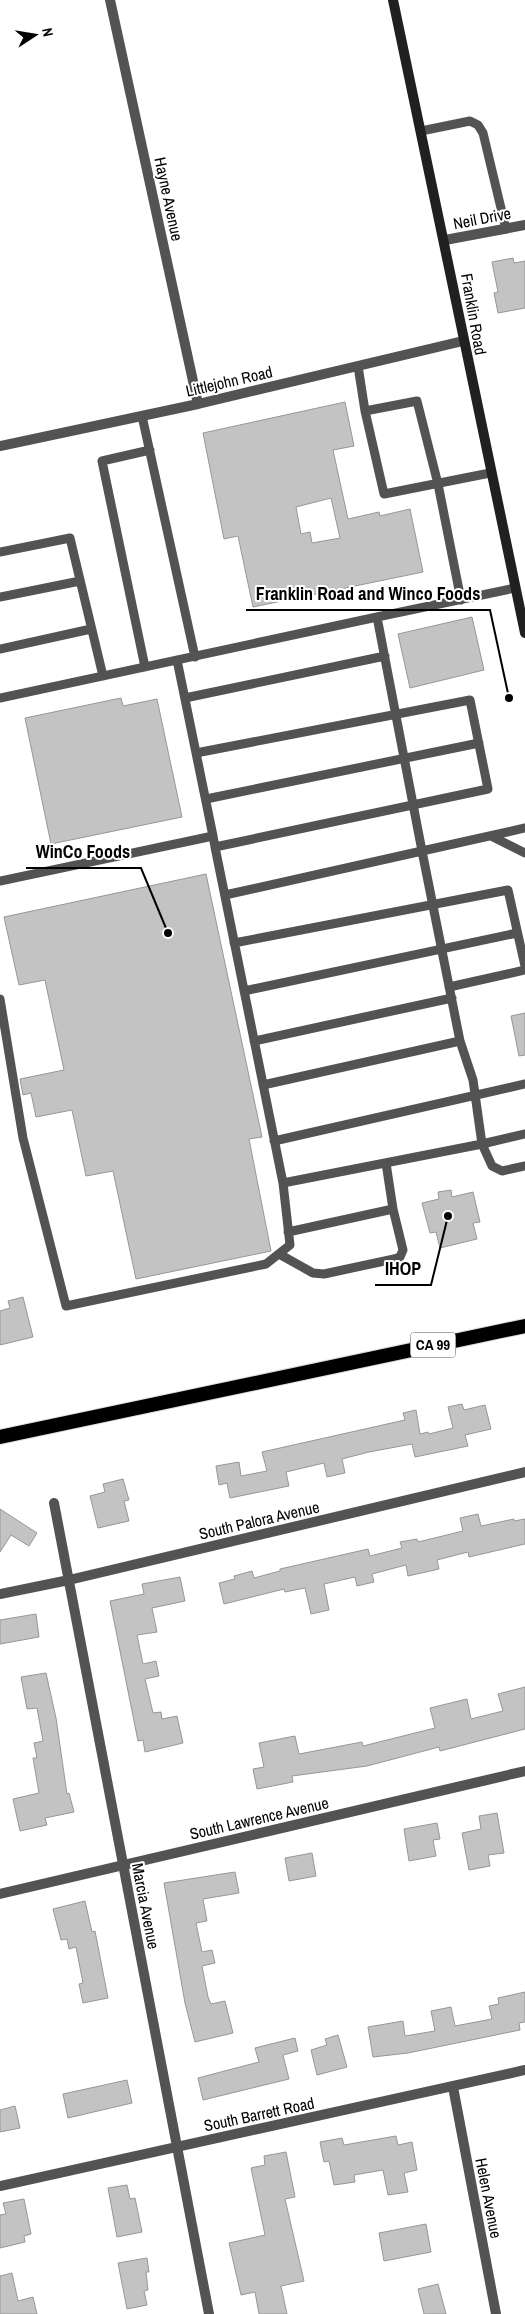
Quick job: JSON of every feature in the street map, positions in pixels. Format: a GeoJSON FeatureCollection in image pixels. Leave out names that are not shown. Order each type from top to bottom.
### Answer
{"type":"FeatureCollection","features":[{"type":"Feature","properties":{"kind":"highway","name":"CA 99"},"geometry":{"type":"LineString","coordinates":[[0,1437],[525,1326]]}},
{"type":"Feature","properties":{"kind":"main road","name":"Franklin Road"},"geometry":{"type":"LineString","coordinates":[[393,0],[445,240],[463,341],[525,633]]}},
{"type":"Feature","properties":{"kind":"street","name":"Hayne Avenue"},"geometry":{"type":"LineString","coordinates":[[110,0],[198,404]]}},
{"type":"Feature","properties":{"kind":"street","name":"Neil Drive"},"geometry":{"type":"LineString","coordinates":[[445,240],[525,225]]}},
{"type":"Feature","properties":{"kind":"street","name":"Littlejohn Road"},"geometry":{"type":"LineString","coordinates":[[0,446],[198,404],[463,341]]}},
{"type":"Feature","properties":{"kind":"street","name":"South Palora Avenue"},"geometry":{"type":"LineString","coordinates":[[0,1594],[68,1580],[525,1472]]}},
{"type":"Feature","properties":{"kind":"street","name":"Marcia Avenue"},"geometry":{"type":"LineString","coordinates":[[54,1503],[209,2314]]}},
{"type":"Feature","properties":{"kind":"street","name":"South Lawrence Avenue"},"geometry":{"type":"LineString","coordinates":[[0,1894],[525,1771]]}},
{"type":"Feature","properties":{"kind":"street","name":"South Barrett Road"},"geometry":{"type":"LineString","coordinates":[[0,2186],[525,2070]]}},
{"type":"Feature","properties":{"kind":"street","name":"Helen Avenue"},"geometry":{"type":"LineString","coordinates":[[453,2087],[496,2314]]}},
{"type":"Feature","properties":{"kind":"lane"},"geometry":{"type":"LineString","coordinates":[[422,132],[470,121],[478,125],[483,133],[506,229]]}},
{"type":"Feature","properties":{"kind":"lane"},"geometry":{"type":"LineString","coordinates":[[358,366],[384,494],[490,473]]}},
{"type":"Feature","properties":{"kind":"lane"},"geometry":{"type":"LineString","coordinates":[[366,411],[417,401],[438,484],[461,600]]}},
{"type":"Feature","properties":{"kind":"lane"},"geometry":{"type":"LineString","coordinates":[[142,416],[194,657]]}},
{"type":"Feature","properties":{"kind":"lane"},"geometry":{"type":"LineString","coordinates":[[145,667],[102,461],[150,450]]}},
{"type":"Feature","properties":{"kind":"lane"},"geometry":{"type":"LineString","coordinates":[[0,552],[70,538],[103,676]]}},
{"type":"Feature","properties":{"kind":"lane"},"geometry":{"type":"LineString","coordinates":[[0,598],[80,581]]}},
{"type":"Feature","properties":{"kind":"lane"},"geometry":{"type":"LineString","coordinates":[[0,698],[515,588]]}},
{"type":"Feature","properties":{"kind":"lane"},"geometry":{"type":"LineString","coordinates":[[377,617],[460,1042],[473,1080],[482,1144],[492,1166],[502,1171],[525,1166]]}},
{"type":"Feature","properties":{"kind":"lane"},"geometry":{"type":"LineString","coordinates":[[0,649],[91,629]]}},
{"type":"Feature","properties":{"kind":"lane"},"geometry":{"type":"LineString","coordinates":[[185,698],[385,656]]}},
{"type":"Feature","properties":{"kind":"lane"},"geometry":{"type":"LineString","coordinates":[[0,999],[23,1138],[66,1306],[266,1264],[290,1245],[283,1183],[177,660]]}},
{"type":"Feature","properties":{"kind":"lane"},"geometry":{"type":"LineString","coordinates":[[196,753],[470,700],[479,743],[488,789],[413,803],[215,848]]}},
{"type":"Feature","properties":{"kind":"lane"},"geometry":{"type":"LineString","coordinates":[[206,799],[479,743]]}},
{"type":"Feature","properties":{"kind":"lane"},"geometry":{"type":"LineString","coordinates":[[225,895],[525,828]]}},
{"type":"Feature","properties":{"kind":"lane"},"geometry":{"type":"LineString","coordinates":[[0,881],[213,836]]}},
{"type":"Feature","properties":{"kind":"lane"},"geometry":{"type":"LineString","coordinates":[[491,836],[525,853]]}},
{"type":"Feature","properties":{"kind":"lane"},"geometry":{"type":"LineString","coordinates":[[234,943],[508,890],[525,966]]}},
{"type":"Feature","properties":{"kind":"lane"},"geometry":{"type":"LineString","coordinates":[[244,991],[517,933]]}},
{"type":"Feature","properties":{"kind":"lane"},"geometry":{"type":"LineString","coordinates":[[449,987],[525,970]]}},
{"type":"Feature","properties":{"kind":"lane"},"geometry":{"type":"LineString","coordinates":[[254,1041],[452,998]]}},
{"type":"Feature","properties":{"kind":"lane"},"geometry":{"type":"LineString","coordinates":[[263,1085],[460,1042]]}},
{"type":"Feature","properties":{"kind":"lane"},"geometry":{"type":"LineString","coordinates":[[274,1141],[476,1097],[525,1084]]}},
{"type":"Feature","properties":{"kind":"lane"},"geometry":{"type":"LineString","coordinates":[[283,1183],[525,1134]]}},
{"type":"Feature","properties":{"kind":"lane"},"geometry":{"type":"LineString","coordinates":[[279,1254],[313,1272],[324,1274],[400,1257],[403,1250],[392,1209],[386,1162]]}},
{"type":"Feature","properties":{"kind":"lane"},"geometry":{"type":"LineString","coordinates":[[288,1232],[392,1209]]}},
{"type":"Feature","properties":{"kind":"building"},"geometry":{"type":"Polygon","coordinates":[[[513,258],[514,263],[525,261],[525,308],[498,313],[494,293],[498,292],[492,262],[513,258]]]}},
{"type":"Feature","properties":{"kind":"building"},"geometry":{"type":"Polygon","coordinates":[[[345,402],[354,446],[333,450],[348,519],[379,512],[380,516],[410,509],[423,572],[253,607],[238,536],[224,539],[203,433],[345,402]],[[331,498],[296,507],[301,534],[310,532],[312,543],[340,538],[331,498]]]}},
{"type":"Feature","properties":{"kind":"building"},"geometry":{"type":"Polygon","coordinates":[[[472,617],[484,670],[410,688],[398,634],[472,617]]]}},
{"type":"Feature","properties":{"kind":"building"},"geometry":{"type":"Polygon","coordinates":[[[121,698],[123,706],[157,699],[182,817],[51,844],[25,718],[121,698]]]}},
{"type":"Feature","properties":{"kind":"building"},"geometry":{"type":"Polygon","coordinates":[[[206,874],[262,1137],[249,1139],[271,1251],[136,1279],[113,1171],[86,1176],[72,1110],[36,1117],[31,1093],[23,1095],[20,1079],[64,1070],[45,980],[19,985],[4,917],[206,874]]]}},
{"type":"Feature","properties":{"kind":"building"},"geometry":{"type":"Polygon","coordinates":[[[525,1013],[525,1055],[519,1056],[511,1016],[525,1013]]]}},
{"type":"Feature","properties":{"kind":"building"},"geometry":{"type":"Polygon","coordinates":[[[451,1190],[452,1197],[473,1192],[480,1222],[473,1223],[477,1239],[440,1248],[436,1232],[430,1233],[422,1203],[439,1199],[438,1192],[451,1190]]]}},
{"type":"Feature","properties":{"kind":"building"},"geometry":{"type":"Polygon","coordinates":[[[23,1297],[33,1337],[0,1345],[0,1311],[10,1308],[8,1301],[23,1297]]]}},
{"type":"Feature","properties":{"kind":"building"},"geometry":{"type":"Polygon","coordinates":[[[462,1404],[464,1410],[485,1405],[491,1429],[465,1435],[468,1446],[415,1457],[412,1444],[369,1452],[342,1459],[345,1473],[327,1477],[324,1463],[286,1472],[289,1486],[230,1498],[227,1483],[219,1485],[216,1466],[239,1462],[241,1476],[267,1471],[262,1452],[405,1420],[403,1413],[416,1410],[420,1434],[428,1432],[429,1434],[453,1428],[448,1407],[462,1404]]]}},
{"type":"Feature","properties":{"kind":"building"},"geometry":{"type":"Polygon","coordinates":[[[123,1479],[129,1500],[124,1501],[129,1521],[98,1528],[90,1496],[105,1492],[103,1484],[123,1479]]]}},
{"type":"Feature","properties":{"kind":"building"},"geometry":{"type":"Polygon","coordinates":[[[0,1509],[37,1533],[29,1546],[11,1535],[0,1552],[0,1509]]]}},
{"type":"Feature","properties":{"kind":"building"},"geometry":{"type":"Polygon","coordinates":[[[478,1514],[481,1526],[514,1519],[514,1521],[525,1519],[525,1544],[469,1557],[468,1552],[437,1560],[439,1569],[408,1576],[406,1565],[372,1574],[374,1582],[357,1586],[355,1577],[324,1584],[329,1610],[311,1614],[305,1588],[285,1592],[284,1589],[224,1604],[219,1583],[235,1579],[234,1576],[252,1571],[254,1578],[280,1571],[280,1569],[368,1549],[370,1556],[402,1548],[400,1542],[417,1539],[418,1542],[463,1531],[460,1518],[478,1514]]]}},
{"type":"Feature","properties":{"kind":"building"},"geometry":{"type":"Polygon","coordinates":[[[180,1577],[185,1601],[152,1608],[157,1632],[137,1635],[143,1664],[156,1661],[159,1676],[145,1679],[153,1713],[161,1712],[162,1719],[177,1716],[183,1743],[145,1752],[143,1740],[138,1741],[110,1601],[144,1594],[142,1584],[180,1577]]]}},
{"type":"Feature","properties":{"kind":"building"},"geometry":{"type":"Polygon","coordinates":[[[36,1614],[39,1637],[0,1644],[0,1620],[36,1614]]]}},
{"type":"Feature","properties":{"kind":"building"},"geometry":{"type":"Polygon","coordinates":[[[46,1673],[56,1718],[67,1794],[69,1793],[74,1812],[45,1818],[47,1825],[20,1831],[13,1799],[39,1793],[33,1758],[37,1758],[34,1743],[43,1741],[37,1708],[27,1709],[21,1677],[46,1673]]]}},
{"type":"Feature","properties":{"kind":"building"},"geometry":{"type":"Polygon","coordinates":[[[525,1687],[525,1729],[440,1751],[439,1747],[367,1766],[292,1776],[293,1782],[257,1789],[253,1769],[264,1767],[259,1743],[295,1736],[299,1754],[362,1742],[363,1746],[435,1728],[430,1708],[467,1699],[471,1719],[503,1711],[498,1694],[525,1687]]]}},
{"type":"Feature","properties":{"kind":"building"},"geometry":{"type":"Polygon","coordinates":[[[497,1813],[504,1853],[488,1855],[490,1866],[469,1870],[462,1833],[481,1829],[479,1816],[497,1813]]]}},
{"type":"Feature","properties":{"kind":"building"},"geometry":{"type":"Polygon","coordinates":[[[437,1823],[440,1839],[433,1840],[436,1856],[409,1861],[404,1829],[437,1823]]]}},
{"type":"Feature","properties":{"kind":"building"},"geometry":{"type":"Polygon","coordinates":[[[312,1853],[316,1876],[289,1881],[285,1858],[312,1853]]]}},
{"type":"Feature","properties":{"kind":"building"},"geometry":{"type":"Polygon","coordinates":[[[235,1872],[239,1893],[203,1899],[207,1921],[196,1923],[202,1952],[212,1950],[215,1963],[202,1966],[208,1997],[211,2004],[225,2001],[233,2033],[195,2042],[185,2003],[164,1883],[235,1872]]]}},
{"type":"Feature","properties":{"kind":"building"},"geometry":{"type":"Polygon","coordinates":[[[85,1901],[92,1932],[95,1931],[108,1998],[83,2003],[79,1984],[83,1983],[76,1947],[69,1949],[67,1939],[61,1940],[53,1909],[85,1901]]]}},
{"type":"Feature","properties":{"kind":"building"},"geometry":{"type":"Polygon","coordinates":[[[525,1992],[525,2022],[519,2023],[520,2030],[408,2053],[373,2057],[368,2027],[403,2021],[405,2036],[435,2031],[431,2011],[451,2007],[455,2026],[492,2019],[489,2006],[499,2004],[498,1998],[525,1992]]]}},
{"type":"Feature","properties":{"kind":"building"},"geometry":{"type":"Polygon","coordinates":[[[338,2035],[347,2067],[317,2075],[311,2050],[327,2045],[325,2039],[338,2035]]]}},
{"type":"Feature","properties":{"kind":"building"},"geometry":{"type":"Polygon","coordinates":[[[295,2038],[298,2051],[283,2055],[289,2079],[203,2100],[198,2078],[259,2062],[255,2048],[295,2038]]]}},
{"type":"Feature","properties":{"kind":"building"},"geometry":{"type":"Polygon","coordinates":[[[127,2080],[132,2103],[68,2118],[63,2094],[127,2080]]]}},
{"type":"Feature","properties":{"kind":"building"},"geometry":{"type":"Polygon","coordinates":[[[15,2106],[20,2128],[0,2132],[0,2110],[15,2106]]]}},
{"type":"Feature","properties":{"kind":"building"},"geometry":{"type":"Polygon","coordinates":[[[396,2136],[398,2145],[412,2142],[417,2170],[404,2173],[408,2192],[388,2195],[383,2170],[354,2175],[355,2182],[334,2185],[329,2161],[324,2162],[320,2142],[342,2138],[344,2145],[396,2136]]]}},
{"type":"Feature","properties":{"kind":"building"},"geometry":{"type":"Polygon","coordinates":[[[286,2152],[295,2197],[285,2199],[304,2281],[281,2286],[287,2314],[259,2314],[255,2292],[241,2295],[229,2243],[265,2235],[251,2168],[265,2165],[264,2156],[286,2152]]]}},
{"type":"Feature","properties":{"kind":"building"},"geometry":{"type":"Polygon","coordinates":[[[127,2185],[130,2199],[135,2198],[142,2232],[117,2237],[108,2188],[127,2185]]]}},
{"type":"Feature","properties":{"kind":"building"},"geometry":{"type":"Polygon","coordinates":[[[24,2199],[31,2234],[24,2236],[25,2242],[0,2248],[0,2215],[6,2214],[3,2203],[24,2199]]]}},
{"type":"Feature","properties":{"kind":"building"},"geometry":{"type":"Polygon","coordinates":[[[426,2224],[431,2252],[384,2261],[379,2233],[426,2224]]]}},
{"type":"Feature","properties":{"kind":"building"},"geometry":{"type":"Polygon","coordinates":[[[147,2258],[149,2272],[146,2272],[148,2290],[144,2291],[147,2305],[127,2309],[118,2263],[147,2258]]]}},
{"type":"Feature","properties":{"kind":"building"},"geometry":{"type":"Polygon","coordinates":[[[12,2273],[18,2301],[33,2297],[37,2314],[0,2314],[0,2276],[12,2273]]]}},
{"type":"Feature","properties":{"kind":"building"},"geometry":{"type":"Polygon","coordinates":[[[438,2284],[446,2314],[424,2314],[418,2289],[438,2284]]]}},
{"type":"Feature","properties":{"kind":"place","name":"Franklin Road and Winco Foods"},"geometry":{"type":"Point","coordinates":[509,698]}},
{"type":"Feature","properties":{"kind":"place","name":"WinCo Foods"},"geometry":{"type":"Point","coordinates":[168,933]}},
{"type":"Feature","properties":{"kind":"place","name":"IHOP"},"geometry":{"type":"Point","coordinates":[448,1216]}}]}
